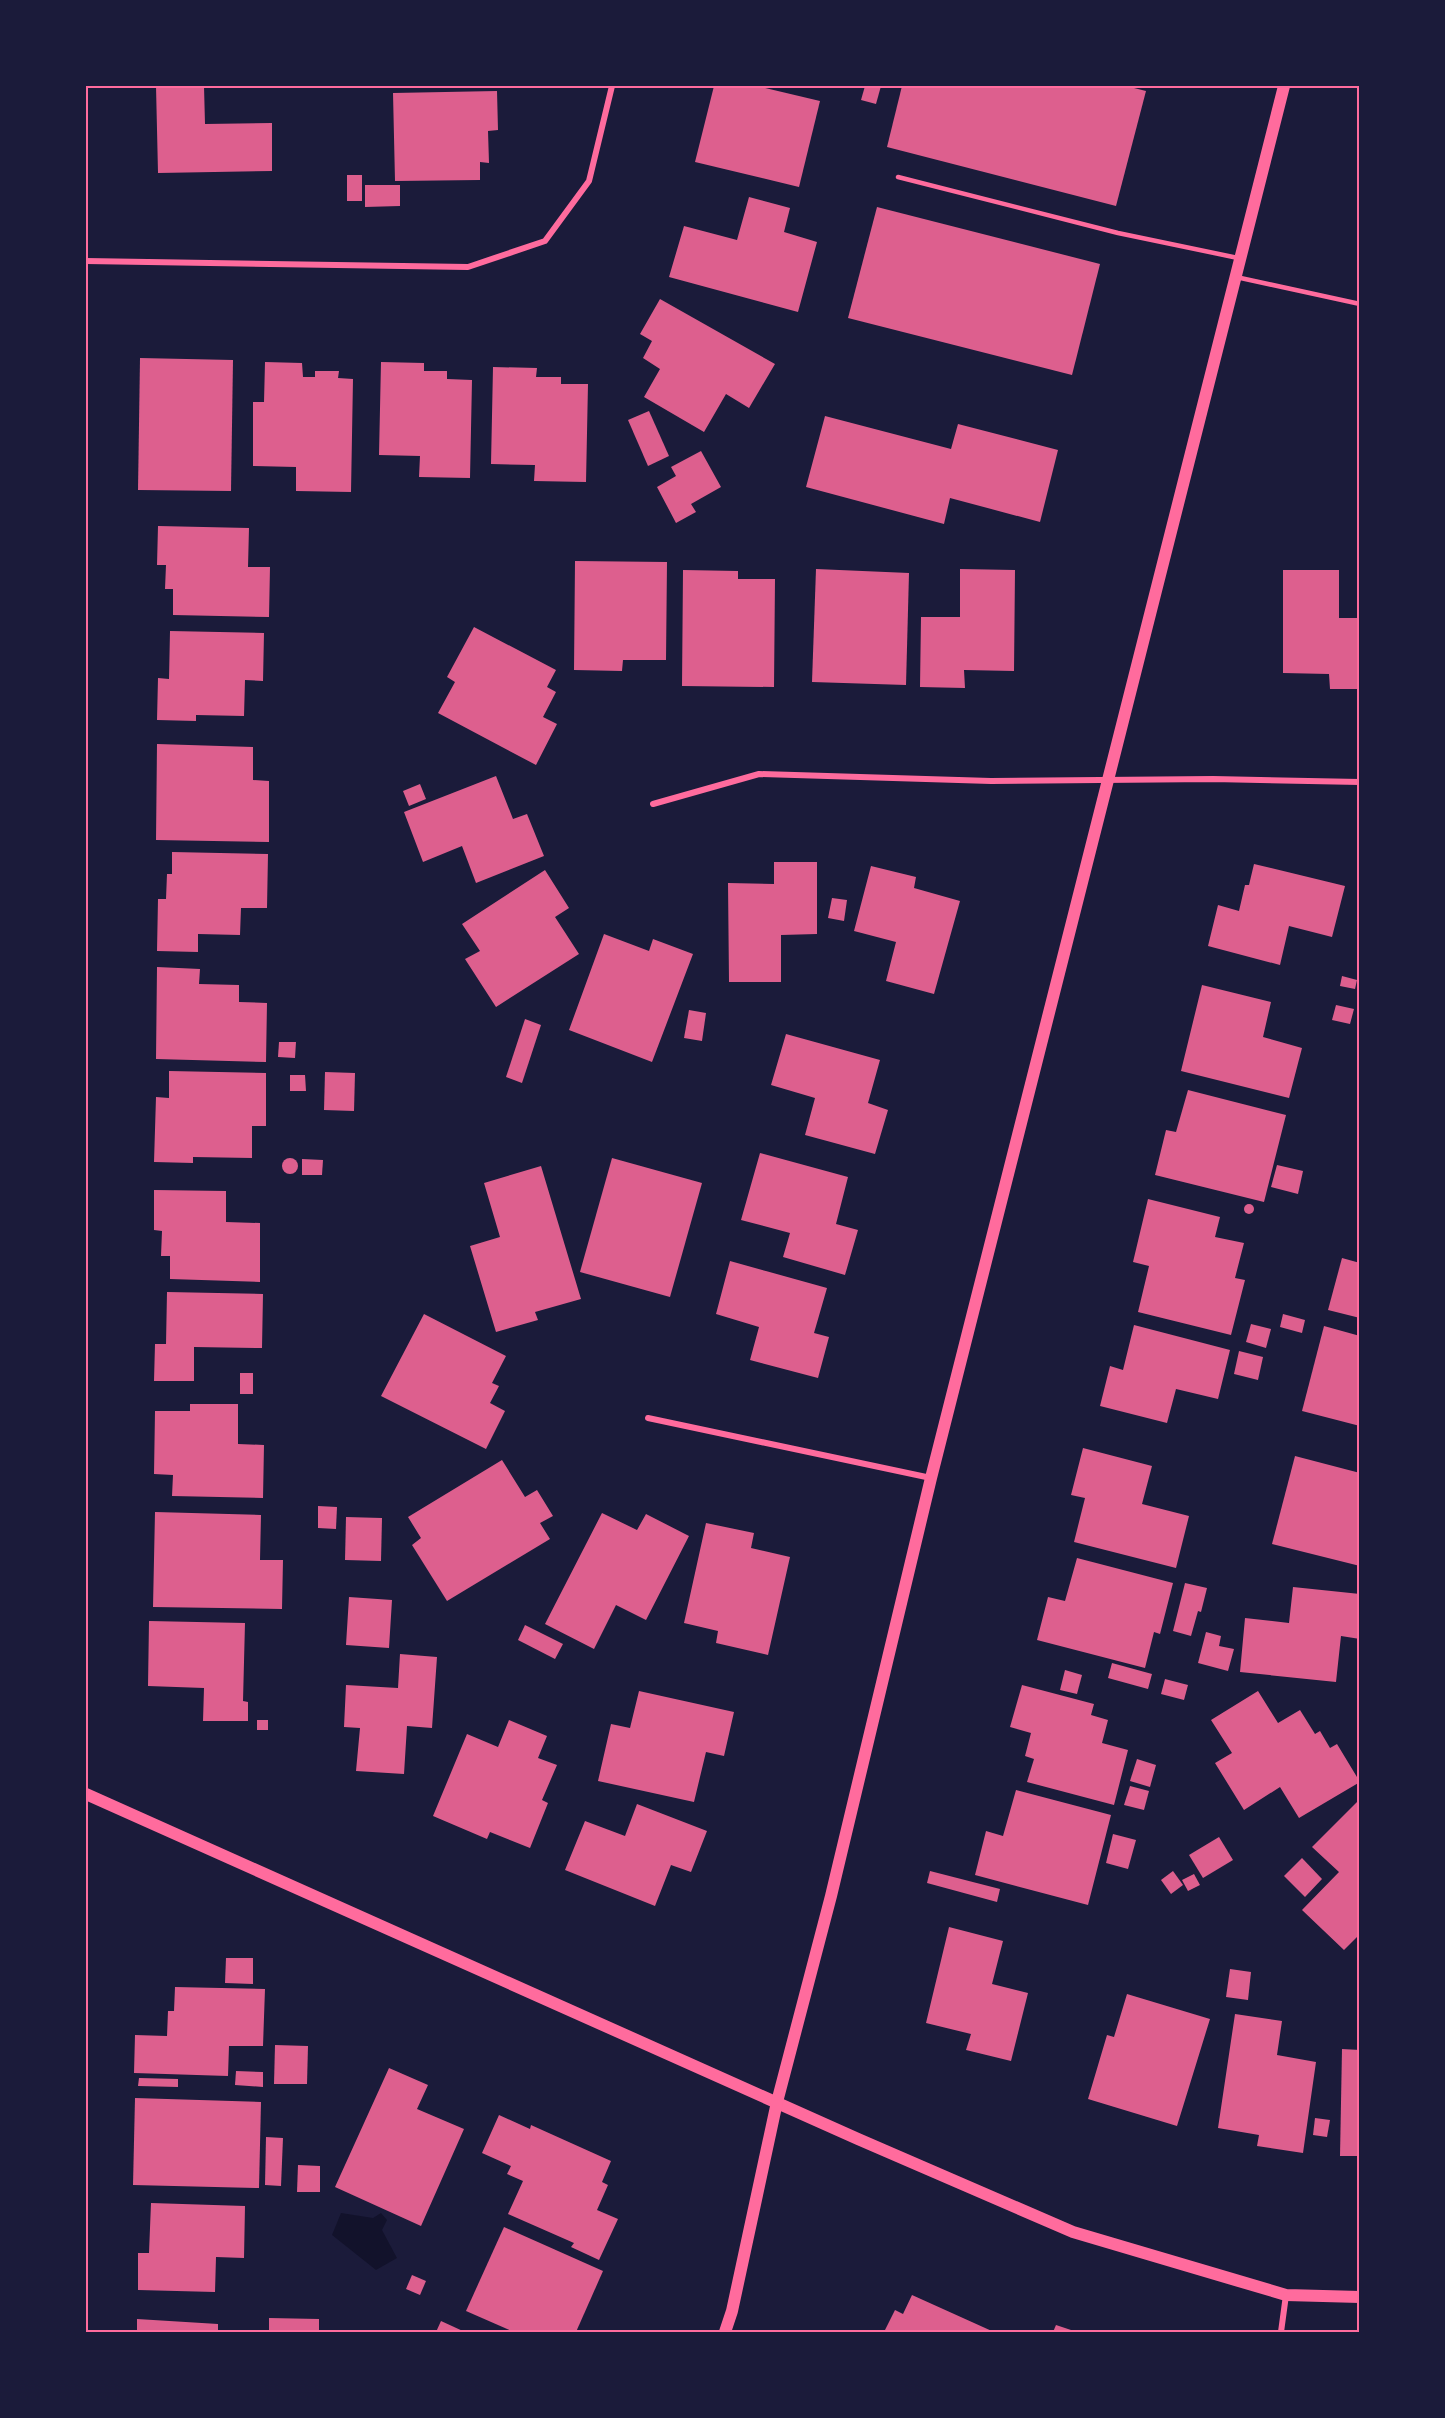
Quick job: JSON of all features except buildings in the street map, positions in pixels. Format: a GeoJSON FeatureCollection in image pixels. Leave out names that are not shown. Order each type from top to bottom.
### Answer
{"type":"FeatureCollection","features":[{"type":"Feature","properties":{"kind":"main road"},"geometry":{"type":"LineString","coordinates":[[725,2332],[732,2311],[777,2102],[831,1896],[931,1478],[1110,782],[1284,86]]}},
{"type":"Feature","properties":{"kind":"main road"},"geometry":{"type":"LineString","coordinates":[[86,1794],[1073,2232],[1286,2295],[1359,2297]]}},
{"type":"Feature","properties":{"kind":"street"},"geometry":{"type":"LineString","coordinates":[[86,261],[468,267],[545,240],[589,181],[612,86]]}},
{"type":"Feature","properties":{"kind":"street"},"geometry":{"type":"LineString","coordinates":[[653,804],[759,774],[1110,782],[1214,779],[1359,782]]}},
{"type":"Feature","properties":{"kind":"street"},"geometry":{"type":"LineString","coordinates":[[648,1418],[931,1478]]}},
{"type":"Feature","properties":{"kind":"street"},"geometry":{"type":"LineString","coordinates":[[1281,2332],[1286,2295]]}},
{"type":"Feature","properties":{"kind":"lane"},"geometry":{"type":"LineString","coordinates":[[898,177],[1118,233],[1241,258]]}},
{"type":"Feature","properties":{"kind":"lane"},"geometry":{"type":"LineString","coordinates":[[1236,277],[1359,304]]}},
{"type":"Feature","properties":{"kind":"shaded area"},"geometry":{"type":"Polygon","coordinates":[[[341,2213],[373,2218],[381,2213],[387,2220],[382,2230],[397,2258],[376,2270],[332,2235],[341,2213]]]}}]}
